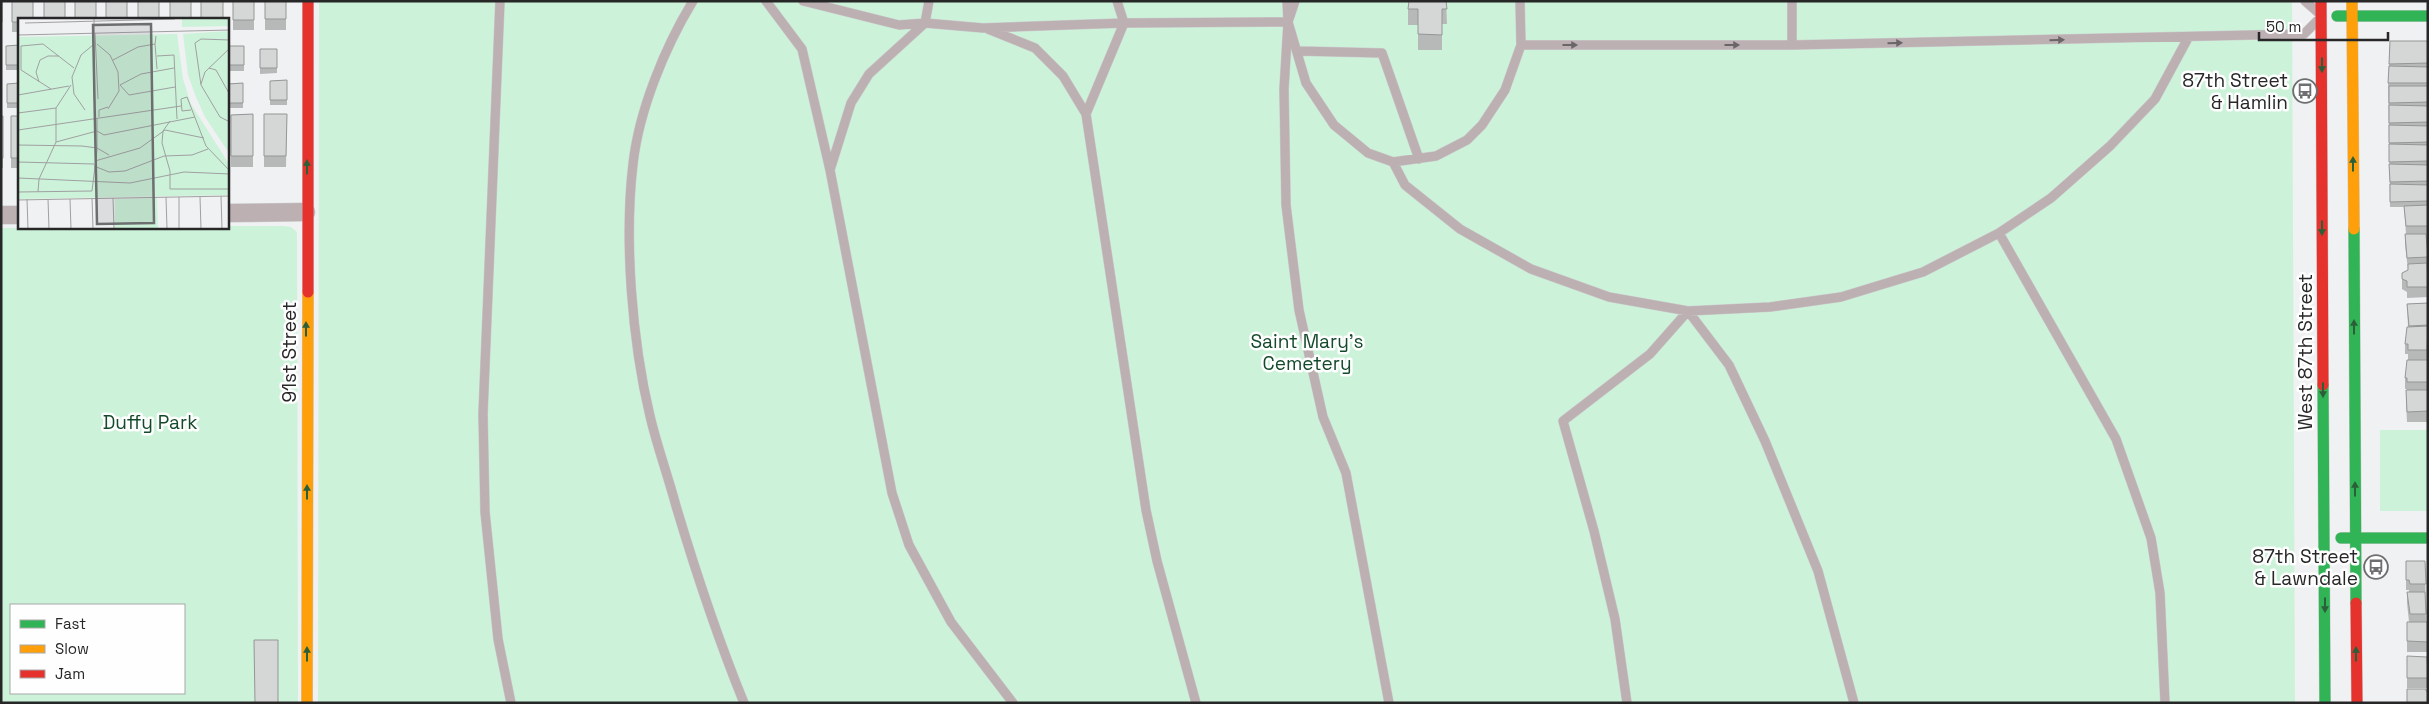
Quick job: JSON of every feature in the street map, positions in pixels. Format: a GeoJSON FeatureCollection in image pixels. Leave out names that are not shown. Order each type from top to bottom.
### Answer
{"type":"FeatureCollection","features":[{"type":"Feature","properties":{"kind":"main road","name":"91st Street"},"geometry":{"type":"LineString","coordinates":[[307,703],[306,212],[308,1]]}},
{"type":"Feature","properties":{"kind":"main road","name":"West 87th Street"},"geometry":{"type":"LineString","coordinates":[[2321,1],[2325,703]]}},
{"type":"Feature","properties":{"kind":"main road"},"geometry":{"type":"LineString","coordinates":[[2352,1],[2357,703]]}},
{"type":"Feature","properties":{"kind":"main road"},"geometry":{"type":"LineString","coordinates":[[2322,16],[2428,16]]}},
{"type":"Feature","properties":{"kind":"main road"},"geometry":{"type":"LineString","coordinates":[[2324,539],[2428,538]]}},
{"type":"Feature","properties":{"kind":"street"},"geometry":{"type":"LineString","coordinates":[[229,213],[306,212]]}},
{"type":"Feature","properties":{"kind":"street"},"geometry":{"type":"LineString","coordinates":[[1,215],[18,214]]}},
{"type":"Feature","properties":{"kind":"lane"},"geometry":{"type":"LineString","coordinates":[[500,1],[489,216],[483,424],[485,512],[498,639],[510,703]]}},
{"type":"Feature","properties":{"kind":"lane"},"geometry":{"type":"LineString","coordinates":[[693,1],[663,60],[643,117],[633,162],[630,204],[630,266],[639,353],[650,416],[689,547],[744,703]]}},
{"type":"Feature","properties":{"kind":"lane"},"geometry":{"type":"LineString","coordinates":[[766,1],[802,49],[830,170],[892,493],[909,545],[951,622],[1013,703]]}},
{"type":"Feature","properties":{"kind":"lane"},"geometry":{"type":"LineString","coordinates":[[803,1],[899,25],[925,23],[983,28],[1124,23],[1288,22]]}},
{"type":"Feature","properties":{"kind":"lane"},"geometry":{"type":"LineString","coordinates":[[830,170],[852,103],[869,74],[925,23],[928,1]]}},
{"type":"Feature","properties":{"kind":"lane"},"geometry":{"type":"LineString","coordinates":[[1086,114],[1124,23],[1117,1]]}},
{"type":"Feature","properties":{"kind":"lane"},"geometry":{"type":"LineString","coordinates":[[1287,1],[1288,22],[1284,89],[1286,205],[1299,310],[1323,417],[1346,473],[1389,703]]}},
{"type":"Feature","properties":{"kind":"lane"},"geometry":{"type":"LineString","coordinates":[[1295,1],[1288,22],[1306,82],[1334,125],[1368,153],[1393,162],[1436,156],[1467,140],[1482,125],[1505,90],[1521,45],[1520,1]]}},
{"type":"Feature","properties":{"kind":"lane"},"geometry":{"type":"LineString","coordinates":[[1792,1],[1792,45]]}},
{"type":"Feature","properties":{"kind":"lane"},"geometry":{"type":"LineString","coordinates":[[1521,45],[1792,45],[2188,38],[2304,34],[2322,16],[2304,1]]}},
{"type":"Feature","properties":{"kind":"lane"},"geometry":{"type":"LineString","coordinates":[[983,28],[1035,48],[1063,76],[1086,114],[1146,510],[1157,561],[1196,703]]}},
{"type":"Feature","properties":{"kind":"lane"},"geometry":{"type":"LineString","coordinates":[[1393,162],[1405,185],[1460,229],[1531,269],[1609,297],[1688,311],[1770,307],[1841,297],[1924,272],[1999,233],[2051,198],[2110,146],[2155,99],[2188,38]]}},
{"type":"Feature","properties":{"kind":"lane"},"geometry":{"type":"LineString","coordinates":[[1298,51],[1382,53],[1420,159]]}},
{"type":"Feature","properties":{"kind":"lane"},"geometry":{"type":"LineString","coordinates":[[1999,233],[2116,439],[2151,538],[2160,593],[2165,703]]}},
{"type":"Feature","properties":{"kind":"lane"},"geometry":{"type":"LineString","coordinates":[[1627,703],[1615,618],[1594,531],[1563,421],[1650,354],[1688,311]]}},
{"type":"Feature","properties":{"kind":"lane"},"geometry":{"type":"LineString","coordinates":[[1688,311],[1729,365],[1765,442],[1818,571],[1854,703]]}},
{"type":"Feature","properties":{"kind":"green space","name":"Saint Mary's Cemetery"},"geometry":{"type":"Polygon","coordinates":[[[319,1],[2292,1],[2295,703],[318,703],[319,1]]]}},
{"type":"Feature","properties":{"kind":"green space","name":"Duffy Park"},"geometry":{"type":"Polygon","coordinates":[[[229,226],[291,227],[297,232],[298,703],[1,703],[1,228],[229,229],[229,226]]]}},
{"type":"Feature","properties":{"kind":"green space"},"geometry":{"type":"Polygon","coordinates":[[[2380,430],[2428,430],[2428,511],[2380,511],[2380,430]]]}},
{"type":"Feature","properties":{"kind":"building"},"geometry":{"type":"Polygon","coordinates":[[[2,1],[2,22],[1,22],[2,1]]]}},
{"type":"Feature","properties":{"kind":"building"},"geometry":{"type":"Polygon","coordinates":[[[12,1],[33,1],[33,18],[18,18],[18,22],[12,22],[12,1]]]}},
{"type":"Feature","properties":{"kind":"building"},"geometry":{"type":"Polygon","coordinates":[[[44,1],[65,1],[65,18],[44,18],[44,1]]]}},
{"type":"Feature","properties":{"kind":"building"},"geometry":{"type":"Polygon","coordinates":[[[75,1],[96,1],[96,18],[75,18],[75,1]]]}},
{"type":"Feature","properties":{"kind":"building"},"geometry":{"type":"Polygon","coordinates":[[[106,1],[127,1],[127,18],[106,18],[106,1]]]}},
{"type":"Feature","properties":{"kind":"building"},"geometry":{"type":"Polygon","coordinates":[[[138,1],[159,1],[159,18],[138,18],[138,1]]]}},
{"type":"Feature","properties":{"kind":"building"},"geometry":{"type":"Polygon","coordinates":[[[170,1],[191,1],[191,18],[170,18],[170,1]]]}},
{"type":"Feature","properties":{"kind":"building"},"geometry":{"type":"Polygon","coordinates":[[[201,1],[223,1],[223,18],[201,18],[201,1]]]}},
{"type":"Feature","properties":{"kind":"building"},"geometry":{"type":"Polygon","coordinates":[[[233,1],[254,1],[254,20],[233,20],[233,1]]]}},
{"type":"Feature","properties":{"kind":"building"},"geometry":{"type":"Polygon","coordinates":[[[265,1],[286,1],[286,19],[265,19],[265,1]]]}},
{"type":"Feature","properties":{"kind":"building"},"geometry":{"type":"Polygon","coordinates":[[[1409,1],[1446,1],[1447,9],[1442,9],[1442,35],[1418,34],[1418,9],[1408,9],[1409,1]]]}},
{"type":"Feature","properties":{"kind":"building"},"geometry":{"type":"Polygon","coordinates":[[[2390,41],[2428,41],[2428,63],[2389,64],[2390,41]]]}},
{"type":"Feature","properties":{"kind":"building"},"geometry":{"type":"Polygon","coordinates":[[[18,45],[18,65],[6,65],[6,46],[18,45]]]}},
{"type":"Feature","properties":{"kind":"building"},"geometry":{"type":"Polygon","coordinates":[[[229,46],[244,46],[244,65],[229,65],[229,46]]]}},
{"type":"Feature","properties":{"kind":"building"},"geometry":{"type":"Polygon","coordinates":[[[260,49],[277,49],[277,68],[260,68],[260,49]]]}},
{"type":"Feature","properties":{"kind":"building"},"geometry":{"type":"Polygon","coordinates":[[[2389,66],[2428,67],[2428,83],[2388,83],[2389,66]]]}},
{"type":"Feature","properties":{"kind":"building"},"geometry":{"type":"Polygon","coordinates":[[[287,80],[287,100],[270,100],[270,81],[287,80]]]}},
{"type":"Feature","properties":{"kind":"building"},"geometry":{"type":"Polygon","coordinates":[[[18,83],[18,103],[7,103],[7,84],[18,83]]]}},
{"type":"Feature","properties":{"kind":"building"},"geometry":{"type":"Polygon","coordinates":[[[243,83],[243,103],[229,103],[229,84],[243,83]]]}},
{"type":"Feature","properties":{"kind":"building"},"geometry":{"type":"Polygon","coordinates":[[[2389,86],[2428,86],[2428,102],[2389,103],[2389,86]]]}},
{"type":"Feature","properties":{"kind":"building"},"geometry":{"type":"Polygon","coordinates":[[[2389,105],[2428,106],[2428,122],[2389,123],[2389,105]]]}},
{"type":"Feature","properties":{"kind":"building"},"geometry":{"type":"Polygon","coordinates":[[[253,114],[253,156],[231,156],[231,115],[253,114]]]}},
{"type":"Feature","properties":{"kind":"building"},"geometry":{"type":"Polygon","coordinates":[[[264,114],[287,114],[286,156],[264,156],[264,114]]]}},
{"type":"Feature","properties":{"kind":"building"},"geometry":{"type":"Polygon","coordinates":[[[1,116],[3,116],[3,158],[1,158],[1,116]]]}},
{"type":"Feature","properties":{"kind":"building"},"geometry":{"type":"Polygon","coordinates":[[[11,116],[18,116],[18,158],[11,158],[11,116]]]}},
{"type":"Feature","properties":{"kind":"building"},"geometry":{"type":"Polygon","coordinates":[[[2389,125],[2428,126],[2428,142],[2389,143],[2389,125]]]}},
{"type":"Feature","properties":{"kind":"building"},"geometry":{"type":"Polygon","coordinates":[[[2389,144],[2428,145],[2428,161],[2389,162],[2389,144]]]}},
{"type":"Feature","properties":{"kind":"building"},"geometry":{"type":"Polygon","coordinates":[[[2389,164],[2428,165],[2428,181],[2390,182],[2389,164]]]}},
{"type":"Feature","properties":{"kind":"building"},"geometry":{"type":"Polygon","coordinates":[[[2390,184],[2428,185],[2428,201],[2390,202],[2390,184]]]}},
{"type":"Feature","properties":{"kind":"building"},"geometry":{"type":"Polygon","coordinates":[[[2428,205],[2428,226],[2406,226],[2404,206],[2428,205]]]}},
{"type":"Feature","properties":{"kind":"building"},"geometry":{"type":"Polygon","coordinates":[[[2405,234],[2426,234],[2428,257],[2407,258],[2405,234]]]}},
{"type":"Feature","properties":{"kind":"building"},"geometry":{"type":"Polygon","coordinates":[[[2427,263],[2428,287],[2407,287],[2407,281],[2402,279],[2402,273],[2408,270],[2408,264],[2427,263]]]}},
{"type":"Feature","properties":{"kind":"building"},"geometry":{"type":"Polygon","coordinates":[[[2428,303],[2428,325],[2409,326],[2407,304],[2428,303]]]}},
{"type":"Feature","properties":{"kind":"building"},"geometry":{"type":"Polygon","coordinates":[[[2428,326],[2427,350],[2408,350],[2408,344],[2405,344],[2407,327],[2428,326]]]}},
{"type":"Feature","properties":{"kind":"building"},"geometry":{"type":"Polygon","coordinates":[[[2407,360],[2428,360],[2428,382],[2407,382],[2407,378],[2405,378],[2407,360]]]}},
{"type":"Feature","properties":{"kind":"building"},"geometry":{"type":"Polygon","coordinates":[[[2406,390],[2428,390],[2428,411],[2407,412],[2406,390]]]}},
{"type":"Feature","properties":{"kind":"building"},"geometry":{"type":"Polygon","coordinates":[[[2406,561],[2425,561],[2426,584],[2410,584],[2409,580],[2406,580],[2406,561]]]}},
{"type":"Feature","properties":{"kind":"building"},"geometry":{"type":"Polygon","coordinates":[[[2407,592],[2425,592],[2426,614],[2410,614],[2407,592]]]}},
{"type":"Feature","properties":{"kind":"building"},"geometry":{"type":"Polygon","coordinates":[[[2407,622],[2428,622],[2428,642],[2407,641],[2407,622]]]}},
{"type":"Feature","properties":{"kind":"building"},"geometry":{"type":"Polygon","coordinates":[[[254,640],[278,640],[278,703],[255,703],[254,640]]]}},
{"type":"Feature","properties":{"kind":"building"},"geometry":{"type":"Polygon","coordinates":[[[2407,656],[2427,657],[2428,678],[2407,678],[2407,656]]]}},
{"type":"Feature","properties":{"kind":"building"},"geometry":{"type":"Polygon","coordinates":[[[2407,689],[2426,689],[2428,692],[2428,703],[2407,703],[2407,689]]]}},
{"type":"Feature","properties":{"kind":"traffic: fast"},"geometry":{"type":"LineString","coordinates":[[2337,16],[2428,16]]}},
{"type":"Feature","properties":{"kind":"traffic: fast"},"geometry":{"type":"LineString","coordinates":[[2354,229],[2356,603]]}},
{"type":"Feature","properties":{"kind":"traffic: fast"},"geometry":{"type":"LineString","coordinates":[[2323,385],[2325,703]]}},
{"type":"Feature","properties":{"kind":"traffic: fast"},"geometry":{"type":"LineString","coordinates":[[2341,538],[2428,538]]}},
{"type":"Feature","properties":{"kind":"traffic: slow"},"geometry":{"type":"LineString","coordinates":[[2352,1],[2354,229]]}},
{"type":"Feature","properties":{"kind":"traffic: slow"},"geometry":{"type":"LineString","coordinates":[[307,703],[308,292]]}},
{"type":"Feature","properties":{"kind":"traffic: jam"},"geometry":{"type":"LineString","coordinates":[[308,1],[308,292]]}},
{"type":"Feature","properties":{"kind":"traffic: jam"},"geometry":{"type":"LineString","coordinates":[[2321,1],[2323,385]]}},
{"type":"Feature","properties":{"kind":"traffic: jam"},"geometry":{"type":"LineString","coordinates":[[2356,603],[2357,703]]}},
{"type":"Feature","properties":{"kind":"place","name":"87th Street & Hamlin"},"geometry":{"type":"Point","coordinates":[2305,91]}},
{"type":"Feature","properties":{"kind":"place","name":"87th Street & Lawndale"},"geometry":{"type":"Point","coordinates":[2376,567]}}]}
